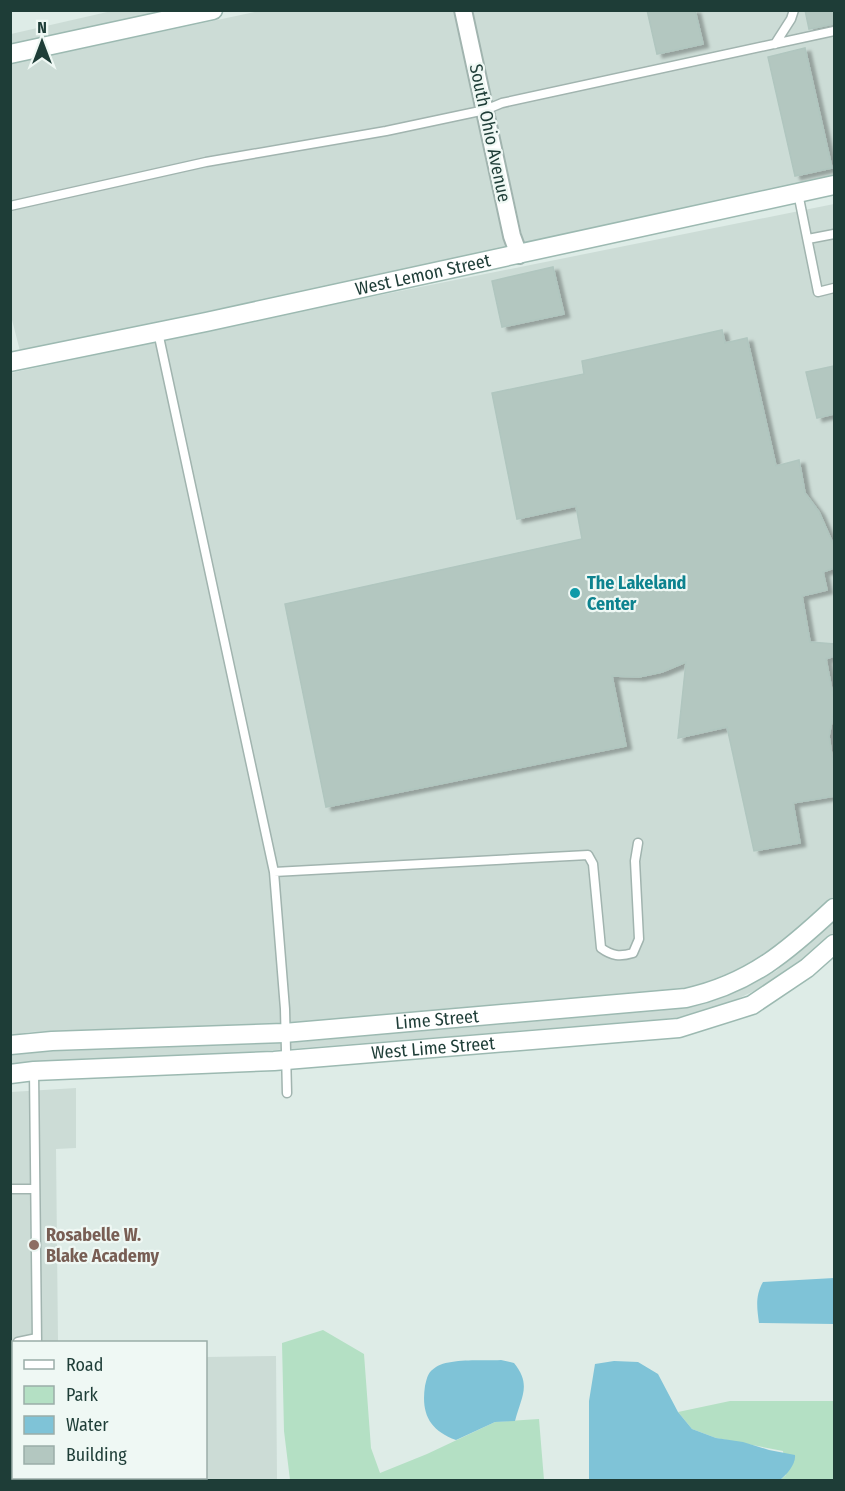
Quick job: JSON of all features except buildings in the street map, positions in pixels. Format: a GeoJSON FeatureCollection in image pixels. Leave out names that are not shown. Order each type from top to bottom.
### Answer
{"type":"FeatureCollection","features":[{"type":"Feature","properties":{"kind":"street"},"geometry":{"type":"LineString","coordinates":[[10,54],[213,10]]}},
{"type":"Feature","properties":{"kind":"street","name":"South Ohio Avenue"},"geometry":{"type":"LineString","coordinates":[[463,10],[512,236],[519,255]]}},
{"type":"Feature","properties":{"kind":"street","name":"West Lemon Street"},"geometry":{"type":"LineString","coordinates":[[12,358],[158,333],[834,185]]}},
{"type":"Feature","properties":{"kind":"street","name":"Lime Street"},"geometry":{"type":"LineString","coordinates":[[10,1045],[52,1041],[284,1033],[679,999],[703,994],[744,978],[771,963],[834,908]]}},
{"type":"Feature","properties":{"kind":"street","name":"West Lime Street"},"geometry":{"type":"LineString","coordinates":[[10,1074],[286,1060],[679,1028],[752,1005],[807,968],[834,944]]}},
{"type":"Feature","properties":{"kind":"lane"},"geometry":{"type":"LineString","coordinates":[[775,44],[794,10]]}},
{"type":"Feature","properties":{"kind":"lane"},"geometry":{"type":"LineString","coordinates":[[10,206],[206,162],[485,110],[502,103],[834,31]]}},
{"type":"Feature","properties":{"kind":"lane"},"geometry":{"type":"LineString","coordinates":[[798,193],[818,292],[834,288]]}},
{"type":"Feature","properties":{"kind":"lane"},"geometry":{"type":"LineString","coordinates":[[808,239],[834,234]]}},
{"type":"Feature","properties":{"kind":"lane"},"geometry":{"type":"LineString","coordinates":[[158,333],[274,872],[285,1009],[287,1093]]}},
{"type":"Feature","properties":{"kind":"lane"},"geometry":{"type":"LineString","coordinates":[[274,872],[588,855],[593,864],[601,948],[610,954],[622,957],[633,953],[639,939],[635,861],[638,843]]}},
{"type":"Feature","properties":{"kind":"lane"},"geometry":{"type":"LineString","coordinates":[[34,1071],[37,1340]]}},
{"type":"Feature","properties":{"kind":"lane"},"geometry":{"type":"LineString","coordinates":[[10,1189],[36,1189]]}},
{"type":"Feature","properties":{"kind":"shaded area"},"geometry":{"type":"Polygon","coordinates":[[[116,10],[165,11],[11,44],[11,34],[116,10]]]}},
{"type":"Feature","properties":{"kind":"shaded area"},"geometry":{"type":"Polygon","coordinates":[[[259,11],[454,11],[507,248],[20,351],[10,312],[10,64],[259,11]]]}},
{"type":"Feature","properties":{"kind":"shaded area"},"geometry":{"type":"Polygon","coordinates":[[[472,11],[834,11],[834,176],[524,244],[472,11]]]}},
{"type":"Feature","properties":{"kind":"shaded area"},"geometry":{"type":"Polygon","coordinates":[[[834,204],[834,896],[767,955],[741,969],[701,985],[685,988],[284,1023],[29,1032],[11,1036],[11,373],[296,312],[834,204]]]}},
{"type":"Feature","properties":{"kind":"shaded area"},"geometry":{"type":"Polygon","coordinates":[[[834,921],[834,932],[803,960],[758,989],[733,1001],[678,1018],[226,1054],[34,1062],[11,1065],[11,1055],[31,1052],[285,1043],[687,1008],[705,1004],[747,987],[776,971],[834,921]]]}},
{"type":"Feature","properties":{"kind":"shaded area","name":"Rosabelle W. Blake Academy"},"geometry":{"type":"Polygon","coordinates":[[[76,1088],[76,1148],[56,1149],[58,1341],[12,1341],[12,1479],[207,1479],[207,1357],[276,1356],[277,1480],[11,1480],[11,1092],[76,1088]]]}},
{"type":"Feature","properties":{"kind":"green space"},"geometry":{"type":"Polygon","coordinates":[[[323,1330],[364,1354],[371,1448],[380,1473],[495,1422],[539,1419],[544,1480],[290,1480],[284,1431],[282,1343],[323,1330]]]}},
{"type":"Feature","properties":{"kind":"green space"},"geometry":{"type":"Polygon","coordinates":[[[730,1401],[834,1401],[834,1480],[780,1480],[786,1475],[783,1451],[716,1438],[692,1429],[678,1412],[730,1401]]]}},
{"type":"Feature","properties":{"kind":"water"},"geometry":{"type":"Polygon","coordinates":[[[834,1278],[834,1324],[759,1323],[757,1307],[763,1282],[834,1278]]]}},
{"type":"Feature","properties":{"kind":"water"},"geometry":{"type":"Polygon","coordinates":[[[501,1360],[514,1363],[523,1378],[524,1391],[515,1421],[495,1422],[456,1440],[433,1426],[424,1404],[425,1386],[431,1371],[450,1362],[501,1360]]]}},
{"type":"Feature","properties":{"kind":"water"},"geometry":{"type":"Polygon","coordinates":[[[614,1361],[638,1362],[658,1374],[678,1412],[692,1429],[716,1438],[795,1455],[793,1465],[780,1480],[589,1480],[589,1401],[595,1364],[614,1361]]]}},
{"type":"Feature","properties":{"kind":"place","name":"The Lakeland Center"},"geometry":{"type":"Point","coordinates":[575,593]}},
{"type":"Feature","properties":{"kind":"place","name":"Rosabelle W. Blake Academy"},"geometry":{"type":"Point","coordinates":[34,1245]}}]}
